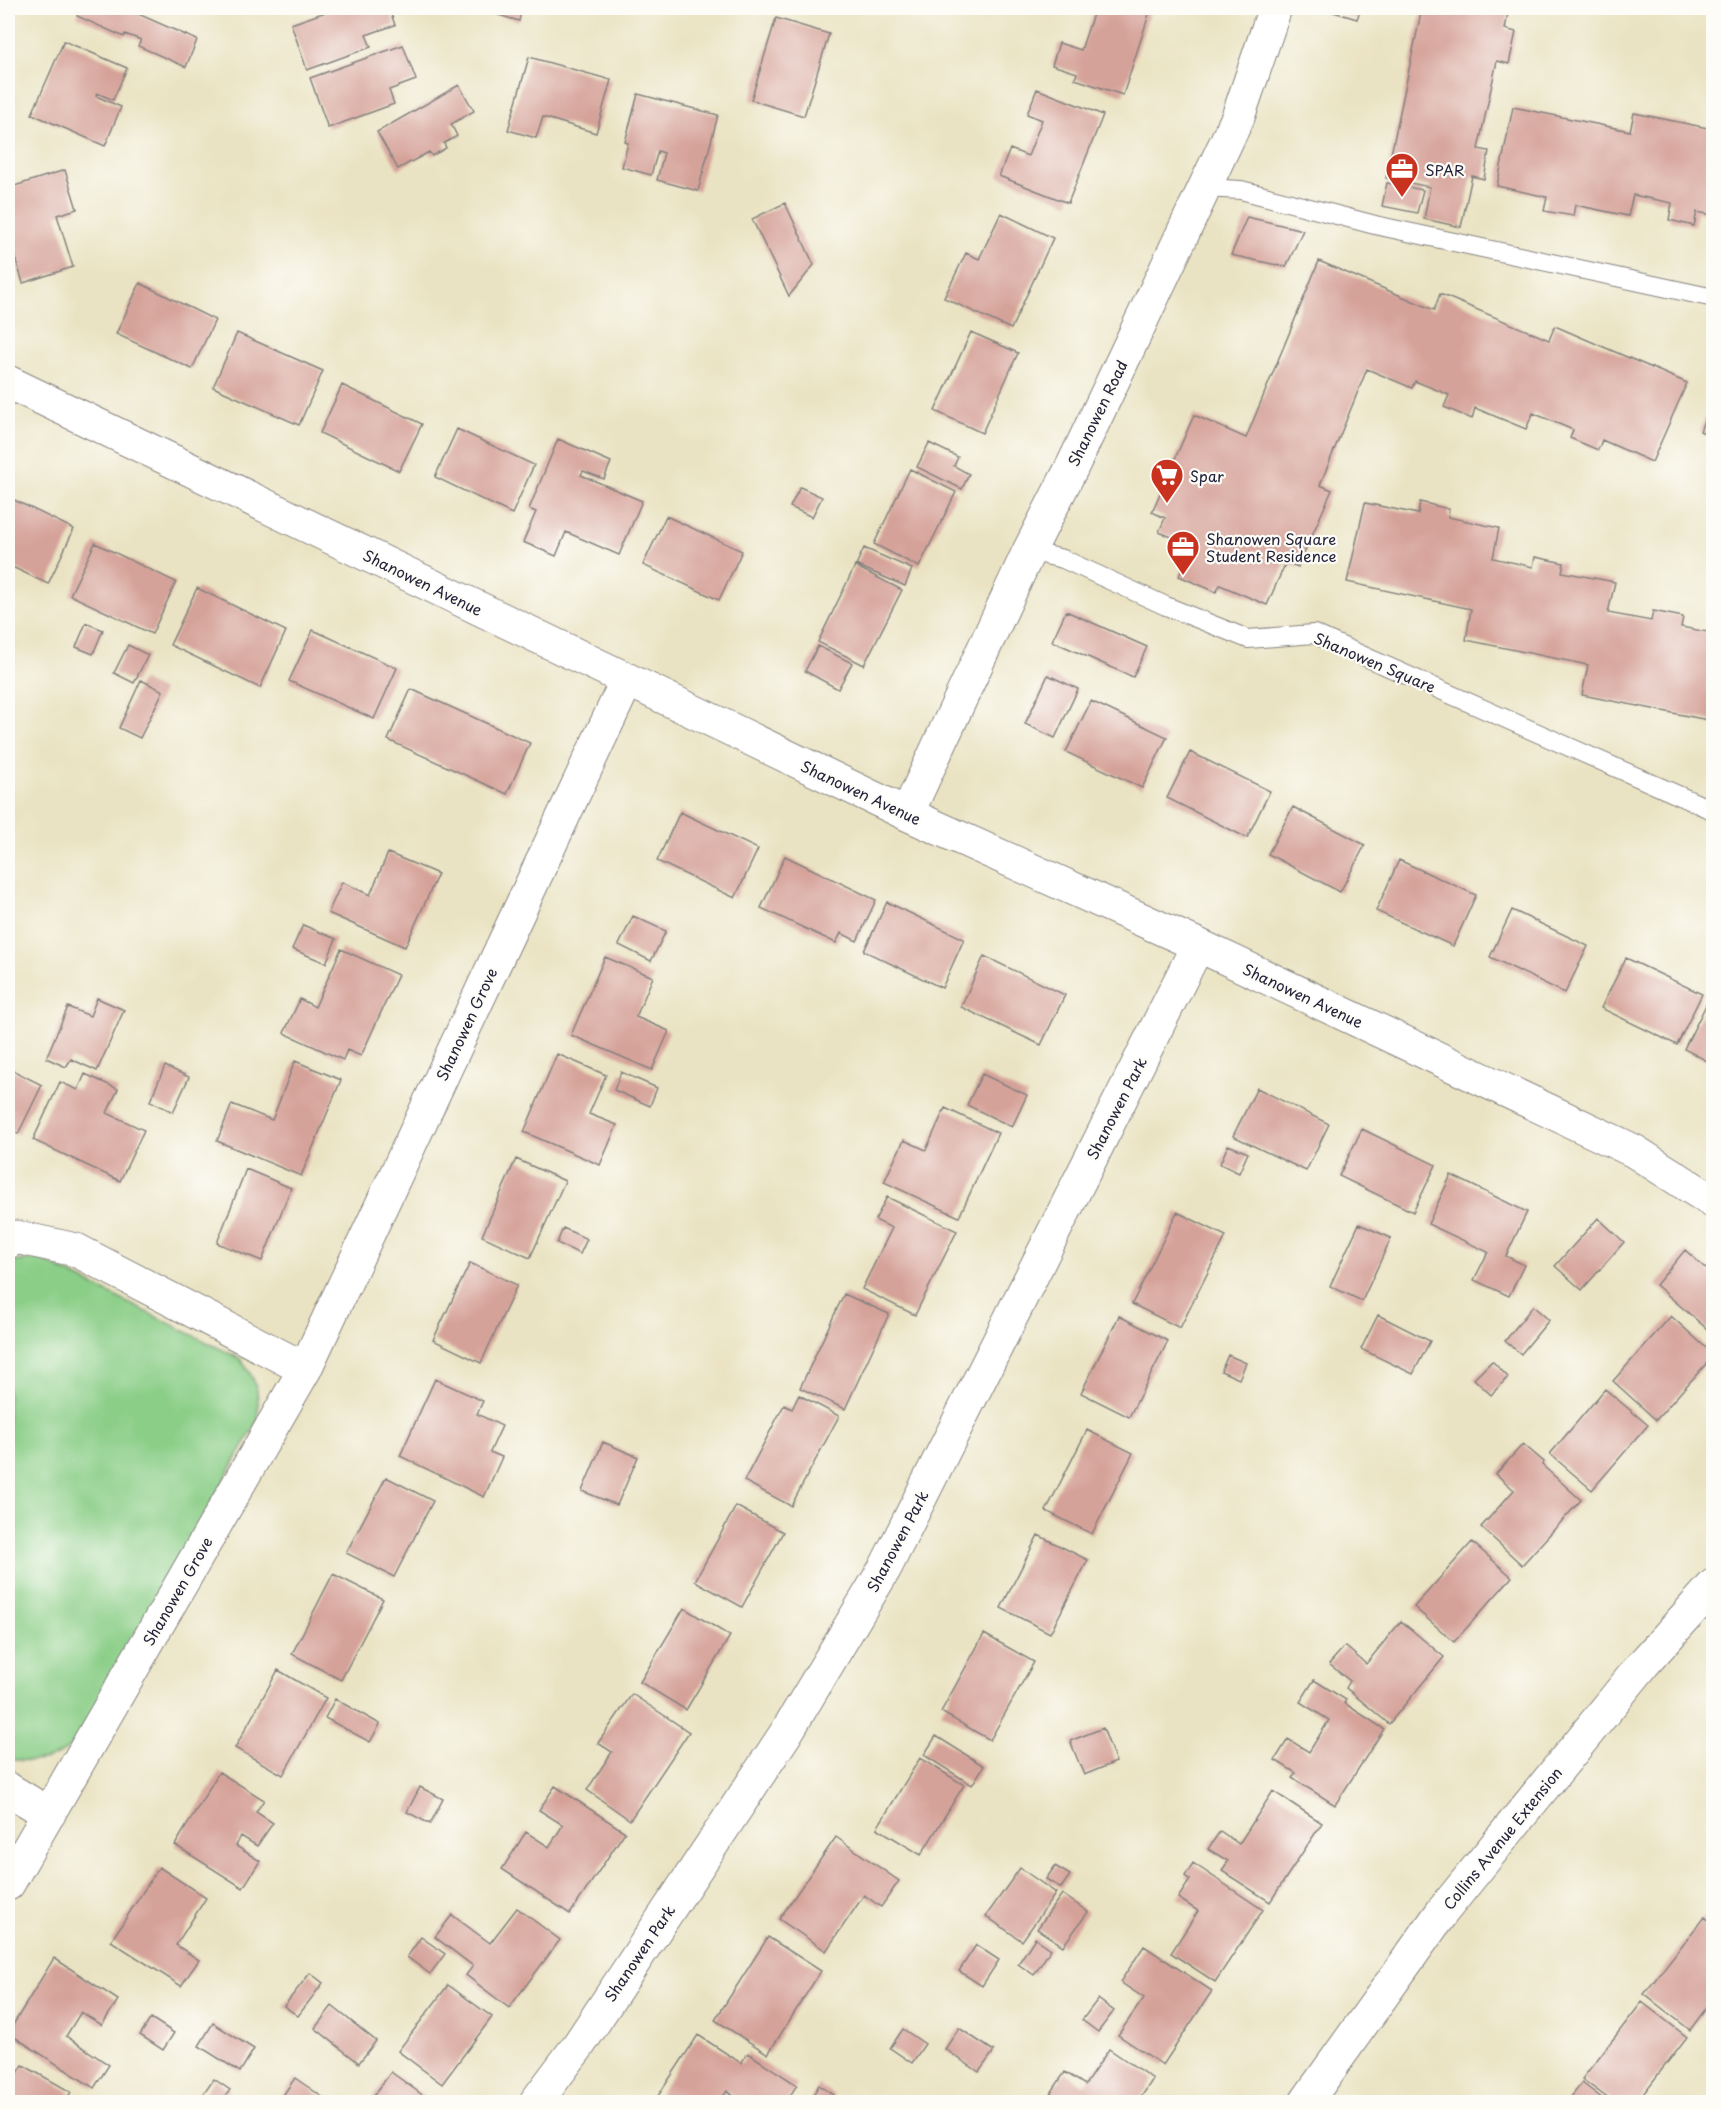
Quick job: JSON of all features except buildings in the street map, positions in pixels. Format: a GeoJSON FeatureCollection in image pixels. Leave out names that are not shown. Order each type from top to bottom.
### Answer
{"type":"FeatureCollection","features":[{"type":"Feature","properties":{"kind":"street","name":"Shanowen Road"},"geometry":{"type":"LineString","coordinates":[[907,814],[1029,550],[1073,465],[1238,117],[1275,8]]}},
{"type":"Feature","properties":{"kind":"street","name":"Shanowen Avenue"},"geometry":{"type":"LineString","coordinates":[[8,382],[907,814],[1198,945],[1634,1151],[1713,1202]]}},
{"type":"Feature","properties":{"kind":"street","name":"Shanowen Grove"},"geometry":{"type":"LineString","coordinates":[[8,1884],[305,1369],[627,680]]}},
{"type":"Feature","properties":{"kind":"street","name":"Shanowen Park"},"geometry":{"type":"LineString","coordinates":[[536,2103],[578,2046],[786,1733],[885,1568],[1198,945]]}},
{"type":"Feature","properties":{"kind":"street"},"geometry":{"type":"LineString","coordinates":[[8,1242],[16,1237],[76,1250],[305,1369]]}},
{"type":"Feature","properties":{"kind":"street","name":"Collins Avenue Extension"},"geometry":{"type":"LineString","coordinates":[[1306,2103],[1442,1912],[1644,1663],[1713,1585]]}},
{"type":"Feature","properties":{"kind":"street"},"geometry":{"type":"LineString","coordinates":[[8,1789],[49,1814]]}},
{"type":"Feature","properties":{"kind":"lane"},"geometry":{"type":"LineString","coordinates":[[1204,188],[1241,190],[1375,225],[1713,298]]}},
{"type":"Feature","properties":{"kind":"lane","name":"Shanowen Square"},"geometry":{"type":"LineString","coordinates":[[1029,550],[1064,559],[1166,606],[1248,639],[1314,634],[1713,811]]}},
{"type":"Feature","properties":{"kind":"green space"},"geometry":{"type":"Polygon","coordinates":[[[40,1259],[239,1358],[254,1380],[258,1420],[77,1742],[60,1754],[37,1761],[28,1761],[8,1759],[8,1262],[40,1259]]]}},
{"type":"Feature","properties":{"kind":"place","name":"SPAR"},"geometry":{"type":"Point","coordinates":[1402,198]}},
{"type":"Feature","properties":{"kind":"place","name":"Spar"},"geometry":{"type":"Point","coordinates":[1167,504]}},
{"type":"Feature","properties":{"kind":"place","name":"Shanowen Square Student Residence"},"geometry":{"type":"Point","coordinates":[1183,576]}}]}
